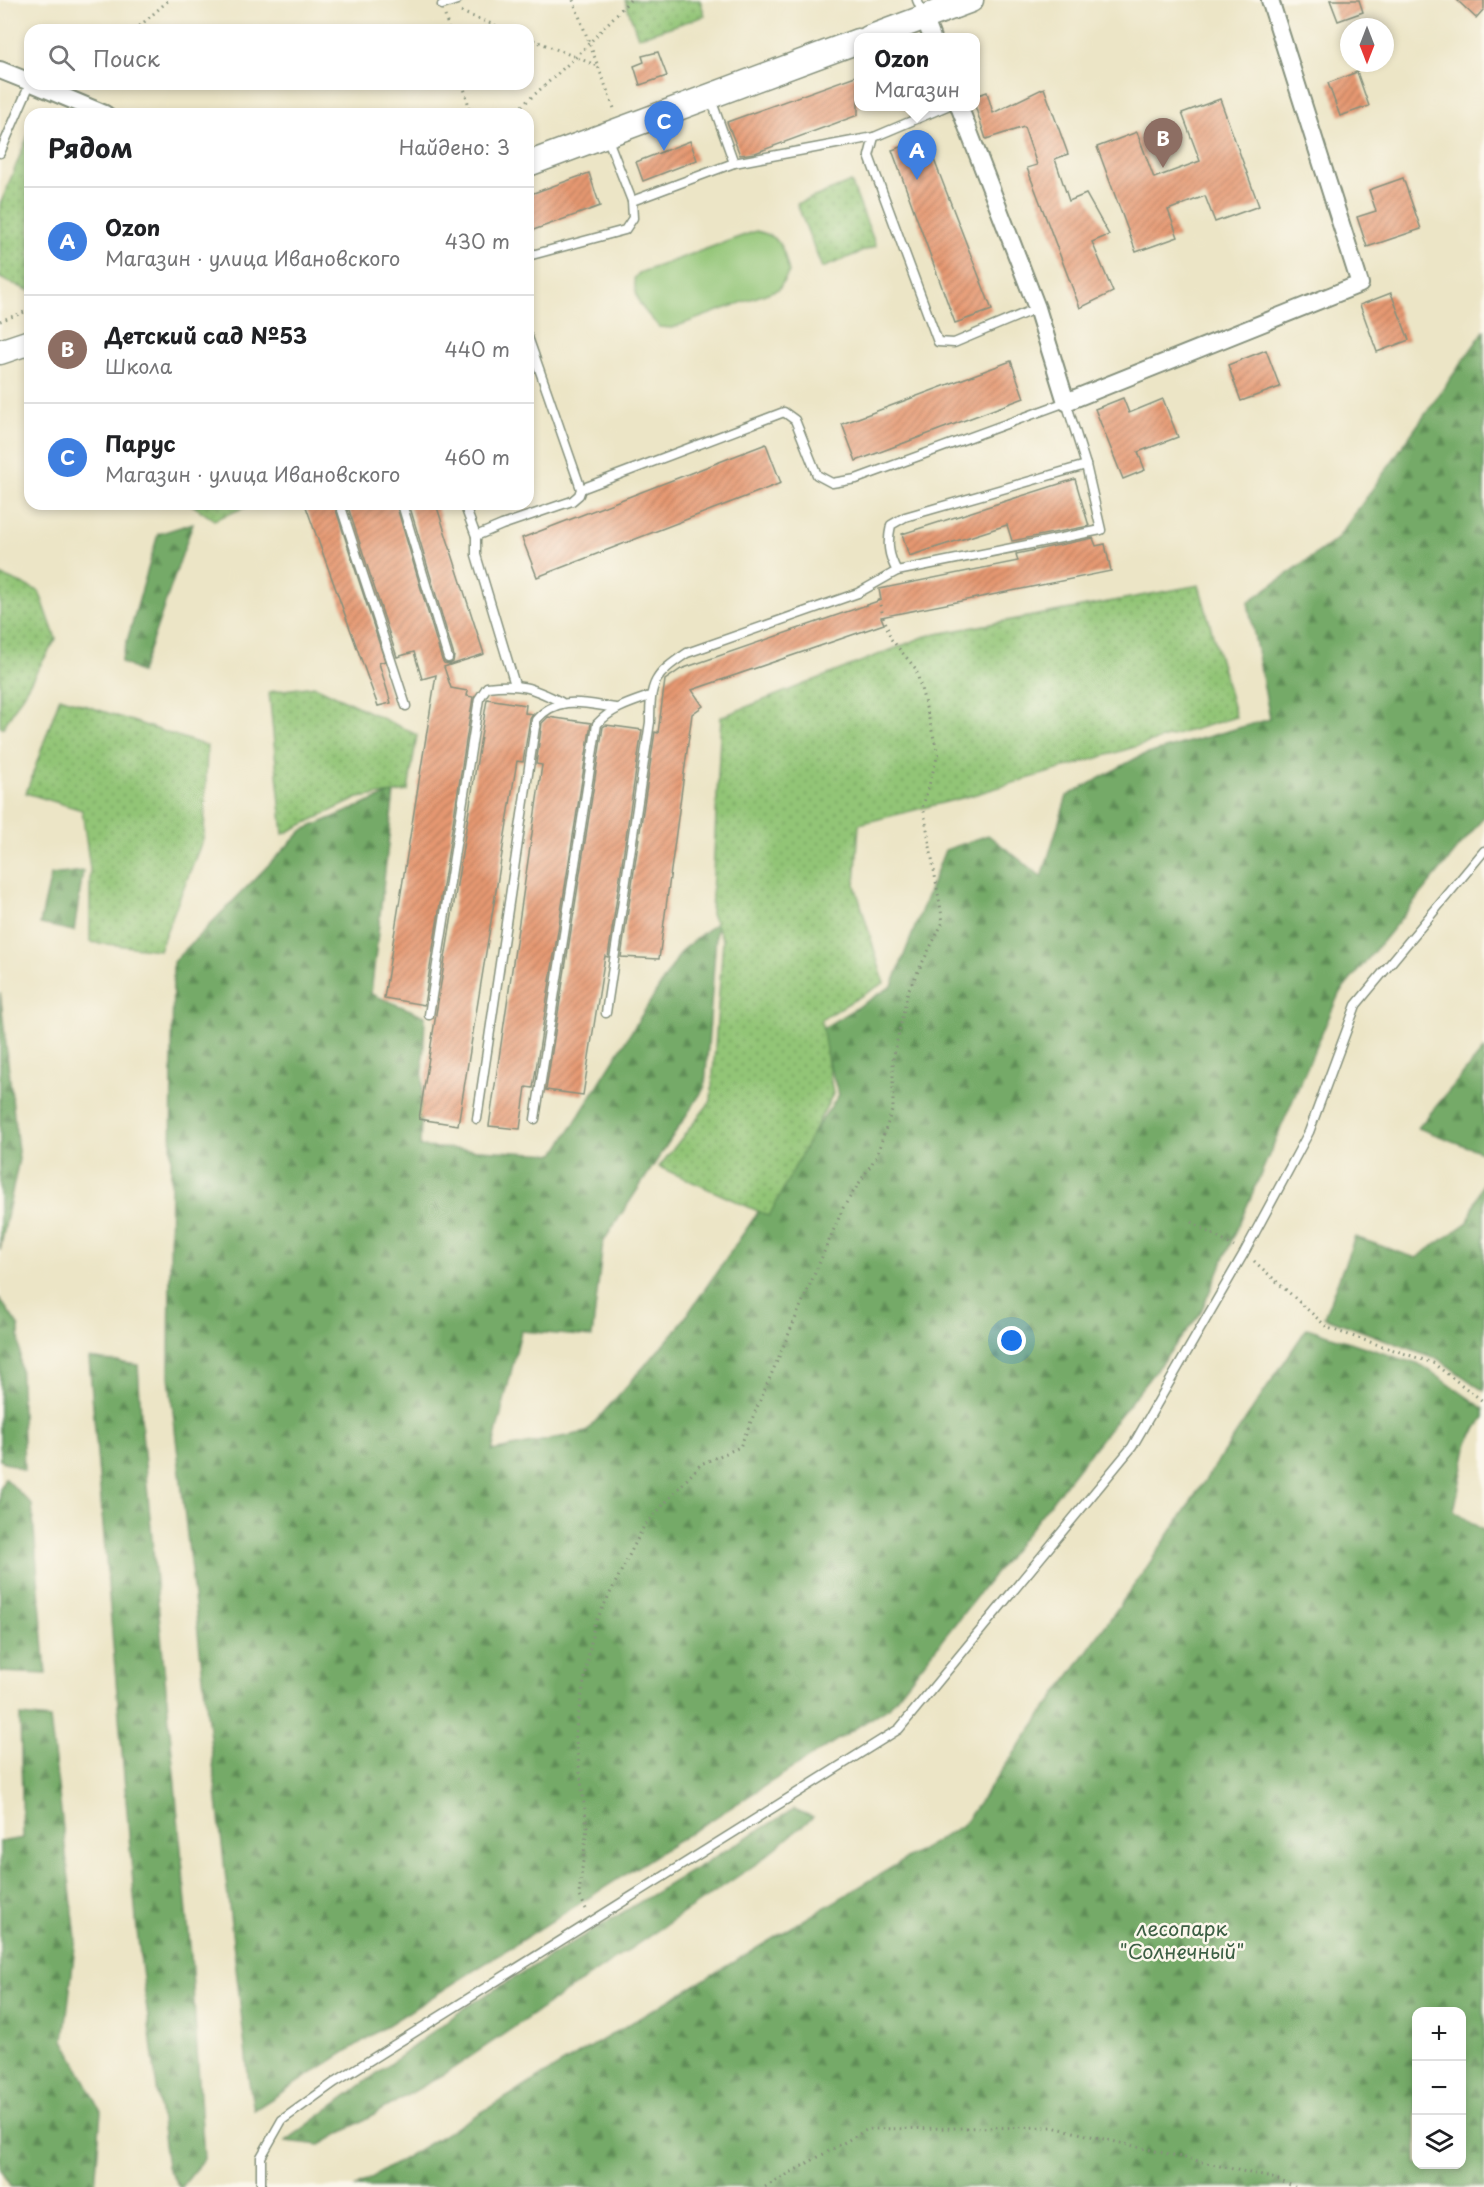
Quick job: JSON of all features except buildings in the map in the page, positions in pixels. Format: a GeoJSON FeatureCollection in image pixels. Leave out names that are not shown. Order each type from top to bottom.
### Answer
{"type":"FeatureCollection","features":[{"type":"Feature","properties":{"kind":"main road"},"geometry":{"type":"LineString","coordinates":[[883,33],[971,0]]}},
{"type":"Feature","properties":{"kind":"main road"},"geometry":{"type":"LineString","coordinates":[[534,162],[854,42]]}},
{"type":"Feature","properties":{"kind":"main road"},"geometry":{"type":"LineString","coordinates":[[0,352],[24,344]]}},
{"type":"Feature","properties":{"kind":"street"},"geometry":{"type":"LineString","coordinates":[[961,111],[1037,308],[1066,402],[1360,284],[1270,0]]}},
{"type":"Feature","properties":{"kind":"street"},"geometry":{"type":"LineString","coordinates":[[0,70],[24,80]]}},
{"type":"Feature","properties":{"kind":"street"},"geometry":{"type":"LineString","coordinates":[[48,90],[91,108]]}},
{"type":"Feature","properties":{"kind":"lane"},"geometry":{"type":"LineString","coordinates":[[442,5],[457,0]]}},
{"type":"Feature","properties":{"kind":"lane"},"geometry":{"type":"LineString","coordinates":[[0,153],[28,90]]}},
{"type":"Feature","properties":{"kind":"lane"},"geometry":{"type":"LineString","coordinates":[[710,96],[734,163]]}},
{"type":"Feature","properties":{"kind":"lane"},"geometry":{"type":"LineString","coordinates":[[632,201],[734,163],[874,137],[935,111]]}},
{"type":"Feature","properties":{"kind":"lane"},"geometry":{"type":"LineString","coordinates":[[534,254],[626,230],[633,218],[632,201],[614,132]]}},
{"type":"Feature","properties":{"kind":"lane"},"geometry":{"type":"LineString","coordinates":[[874,137],[869,156],[939,342],[954,343],[1037,308]]}},
{"type":"Feature","properties":{"kind":"lane"},"geometry":{"type":"LineString","coordinates":[[476,536],[572,501],[579,495],[581,489],[534,354]]}},
{"type":"Feature","properties":{"kind":"lane"},"geometry":{"type":"LineString","coordinates":[[581,489],[784,412],[795,420],[817,475],[832,483],[856,479],[1066,402],[1086,465],[1101,530],[897,571],[858,593],[687,653],[657,676],[650,696],[650,722],[606,1014]]}},
{"type":"Feature","properties":{"kind":"lane"},"geometry":{"type":"LineString","coordinates":[[897,571],[890,558],[888,541],[891,525],[905,517],[1086,465]]}},
{"type":"Feature","properties":{"kind":"lane"},"geometry":{"type":"LineString","coordinates":[[342,510],[406,706]]}},
{"type":"Feature","properties":{"kind":"lane"},"geometry":{"type":"LineString","coordinates":[[404,510],[448,658]]}},
{"type":"Feature","properties":{"kind":"lane"},"geometry":{"type":"LineString","coordinates":[[466,510],[476,536],[476,555],[515,685]]}},
{"type":"Feature","properties":{"kind":"lane"},"geometry":{"type":"LineString","coordinates":[[429,1015],[479,699],[487,687],[515,685],[536,689],[561,702],[616,708]]}},
{"type":"Feature","properties":{"kind":"lane"},"geometry":{"type":"LineString","coordinates":[[535,1119],[597,724],[616,708],[650,696]]}},
{"type":"Feature","properties":{"kind":"lane"},"geometry":{"type":"LineString","coordinates":[[477,1119],[536,720],[544,711],[561,702]]}},
{"type":"Feature","properties":{"kind":"lane"},"geometry":{"type":"LineString","coordinates":[[261,2187],[261,2157],[282,2120],[335,2082],[899,1729],[1132,1447],[1244,1252],[1309,1132],[1356,1005],[1484,851]]}},
{"type":"Feature","properties":{"kind":"path"},"geometry":{"type":"LineString","coordinates":[[142,24],[169,0]]}},
{"type":"Feature","properties":{"kind":"path"},"geometry":{"type":"LineString","coordinates":[[573,0],[598,66],[614,132]]}},
{"type":"Feature","properties":{"kind":"path"},"geometry":{"type":"LineString","coordinates":[[520,108],[576,57],[630,0]]}},
{"type":"Feature","properties":{"kind":"path"},"geometry":{"type":"LineString","coordinates":[[442,5],[491,24]]}},
{"type":"Feature","properties":{"kind":"path"},"geometry":{"type":"LineString","coordinates":[[534,40],[598,66]]}},
{"type":"Feature","properties":{"kind":"path"},"geometry":{"type":"LineString","coordinates":[[465,90],[469,108]]}},
{"type":"Feature","properties":{"kind":"path"},"geometry":{"type":"LineString","coordinates":[[0,321],[24,312]]}},
{"type":"Feature","properties":{"kind":"path"},"geometry":{"type":"LineString","coordinates":[[592,1921],[579,1894],[587,1827],[575,1734],[594,1625],[644,1526],[701,1464],[740,1447],[843,1208],[876,1157],[893,1108],[893,1059],[908,991],[943,922],[923,806],[938,754],[916,669],[891,639],[874,587]]}},
{"type":"Feature","properties":{"kind":"path"},"geometry":{"type":"LineString","coordinates":[[1192,1222],[1244,1252],[1328,1328],[1433,1363],[1484,1402]]}},
{"type":"Feature","properties":{"kind":"path"},"geometry":{"type":"LineString","coordinates":[[765,2187],[868,2128],[1052,2127],[1276,2179],[1295,2187]]}},
{"type":"Feature","properties":{"kind":"green space"},"geometry":{"type":"Polygon","coordinates":[[[625,0],[700,0],[705,16],[638,37],[625,0]]]}},
{"type":"Feature","properties":{"kind":"green space"},"geometry":{"type":"Polygon","coordinates":[[[24,146],[24,288],[0,278],[0,205],[24,146]]]}},
{"type":"Feature","properties":{"kind":"green space"},"geometry":{"type":"Polygon","coordinates":[[[851,182],[876,246],[822,268],[797,204],[851,182]]]}},
{"type":"Feature","properties":{"kind":"green space"},"geometry":{"type":"Polygon","coordinates":[[[756,231],[771,236],[783,250],[789,272],[779,289],[672,328],[659,327],[641,306],[634,279],[639,273],[756,231]]]}},
{"type":"Feature","properties":{"kind":"green space"},"geometry":{"type":"Polygon","coordinates":[[[1484,331],[1484,817],[1339,994],[1200,1314],[889,1707],[254,2110],[249,2083],[169,1376],[173,962],[303,830],[394,792],[371,994],[425,1016],[420,1147],[555,1154],[683,949],[717,922],[705,1087],[603,1242],[592,1337],[521,1331],[492,1451],[586,1432],[678,1328],[839,1095],[818,1031],[892,986],[945,850],[988,835],[1042,877],[1067,796],[1140,756],[1270,719],[1248,602],[1337,539],[1484,331]]]}},
{"type":"Feature","properties":{"kind":"green space"},"geometry":{"type":"Polygon","coordinates":[[[200,510],[238,510],[214,520],[200,510]]]}},
{"type":"Feature","properties":{"kind":"green space"},"geometry":{"type":"Polygon","coordinates":[[[193,523],[141,673],[121,662],[158,534],[193,523]]]}},
{"type":"Feature","properties":{"kind":"green space"},"geometry":{"type":"Polygon","coordinates":[[[0,575],[39,591],[56,639],[3,728],[0,726],[0,575]]]}},
{"type":"Feature","properties":{"kind":"green space"},"geometry":{"type":"Polygon","coordinates":[[[1199,585],[1236,717],[966,797],[859,824],[855,885],[884,983],[821,1019],[833,1094],[769,1216],[659,1167],[711,1101],[723,940],[711,914],[721,717],[926,636],[1199,585]]]}},
{"type":"Feature","properties":{"kind":"green space"},"geometry":{"type":"Polygon","coordinates":[[[315,686],[417,735],[408,791],[358,798],[283,834],[269,692],[315,686]]]}},
{"type":"Feature","properties":{"kind":"green space"},"geometry":{"type":"Polygon","coordinates":[[[60,697],[207,746],[204,836],[159,950],[90,942],[90,869],[82,810],[26,793],[60,697]]]}},
{"type":"Feature","properties":{"kind":"green space"},"geometry":{"type":"Polygon","coordinates":[[[83,871],[74,931],[40,924],[51,875],[83,871]]]}},
{"type":"Feature","properties":{"kind":"green space"},"geometry":{"type":"Polygon","coordinates":[[[0,992],[19,1159],[0,1250],[0,992]]]}},
{"type":"Feature","properties":{"kind":"green space"},"geometry":{"type":"Polygon","coordinates":[[[1484,1049],[1484,1153],[1418,1128],[1484,1049]]]}},
{"type":"Feature","properties":{"kind":"green space"},"geometry":{"type":"Polygon","coordinates":[[[1484,1179],[1484,1391],[1438,1359],[1324,1317],[1355,1237],[1416,1258],[1468,1222],[1484,1179]]]}},
{"type":"Feature","properties":{"kind":"green space"},"geometry":{"type":"Polygon","coordinates":[[[0,1299],[19,1327],[24,1470],[0,1460],[0,1299]]]}},
{"type":"Feature","properties":{"kind":"green space","name":"лесопарк \"Солнечный\""},"geometry":{"type":"Polygon","coordinates":[[[1307,1328],[1423,1366],[1484,1409],[1484,1417],[1468,1442],[1454,1511],[1484,1531],[1484,2187],[356,2187],[963,1825],[1145,1570],[1307,1328]]]}},
{"type":"Feature","properties":{"kind":"green space"},"geometry":{"type":"Polygon","coordinates":[[[89,1358],[138,1365],[142,1432],[191,1956],[204,2159],[182,2187],[179,2187],[167,2167],[137,1931],[89,1358]]]}},
{"type":"Feature","properties":{"kind":"green space"},"geometry":{"type":"Polygon","coordinates":[[[5,1478],[32,1505],[46,1674],[0,1672],[0,1489],[5,1478]]]}},
{"type":"Feature","properties":{"kind":"green space"},"geometry":{"type":"Polygon","coordinates":[[[20,1716],[50,1719],[76,1938],[64,2040],[101,2111],[95,2187],[11,2187],[0,2170],[0,1842],[23,1838],[20,1716]]]}},
{"type":"Feature","properties":{"kind":"green space"},"geometry":{"type":"Polygon","coordinates":[[[794,1809],[813,1817],[759,1862],[446,2073],[320,2145],[286,2141],[466,2007],[794,1809]]]}},
{"type":"Feature","properties":{"kind":"place","name":"Парус"},"geometry":{"type":"Point","coordinates":[664,151]}},
{"type":"Feature","properties":{"kind":"place","name":"Детский сад №53"},"geometry":{"type":"Point","coordinates":[1163,168]}},
{"type":"Feature","properties":{"kind":"place","name":"Ozon"},"geometry":{"type":"Point","coordinates":[917,180]}}]}
